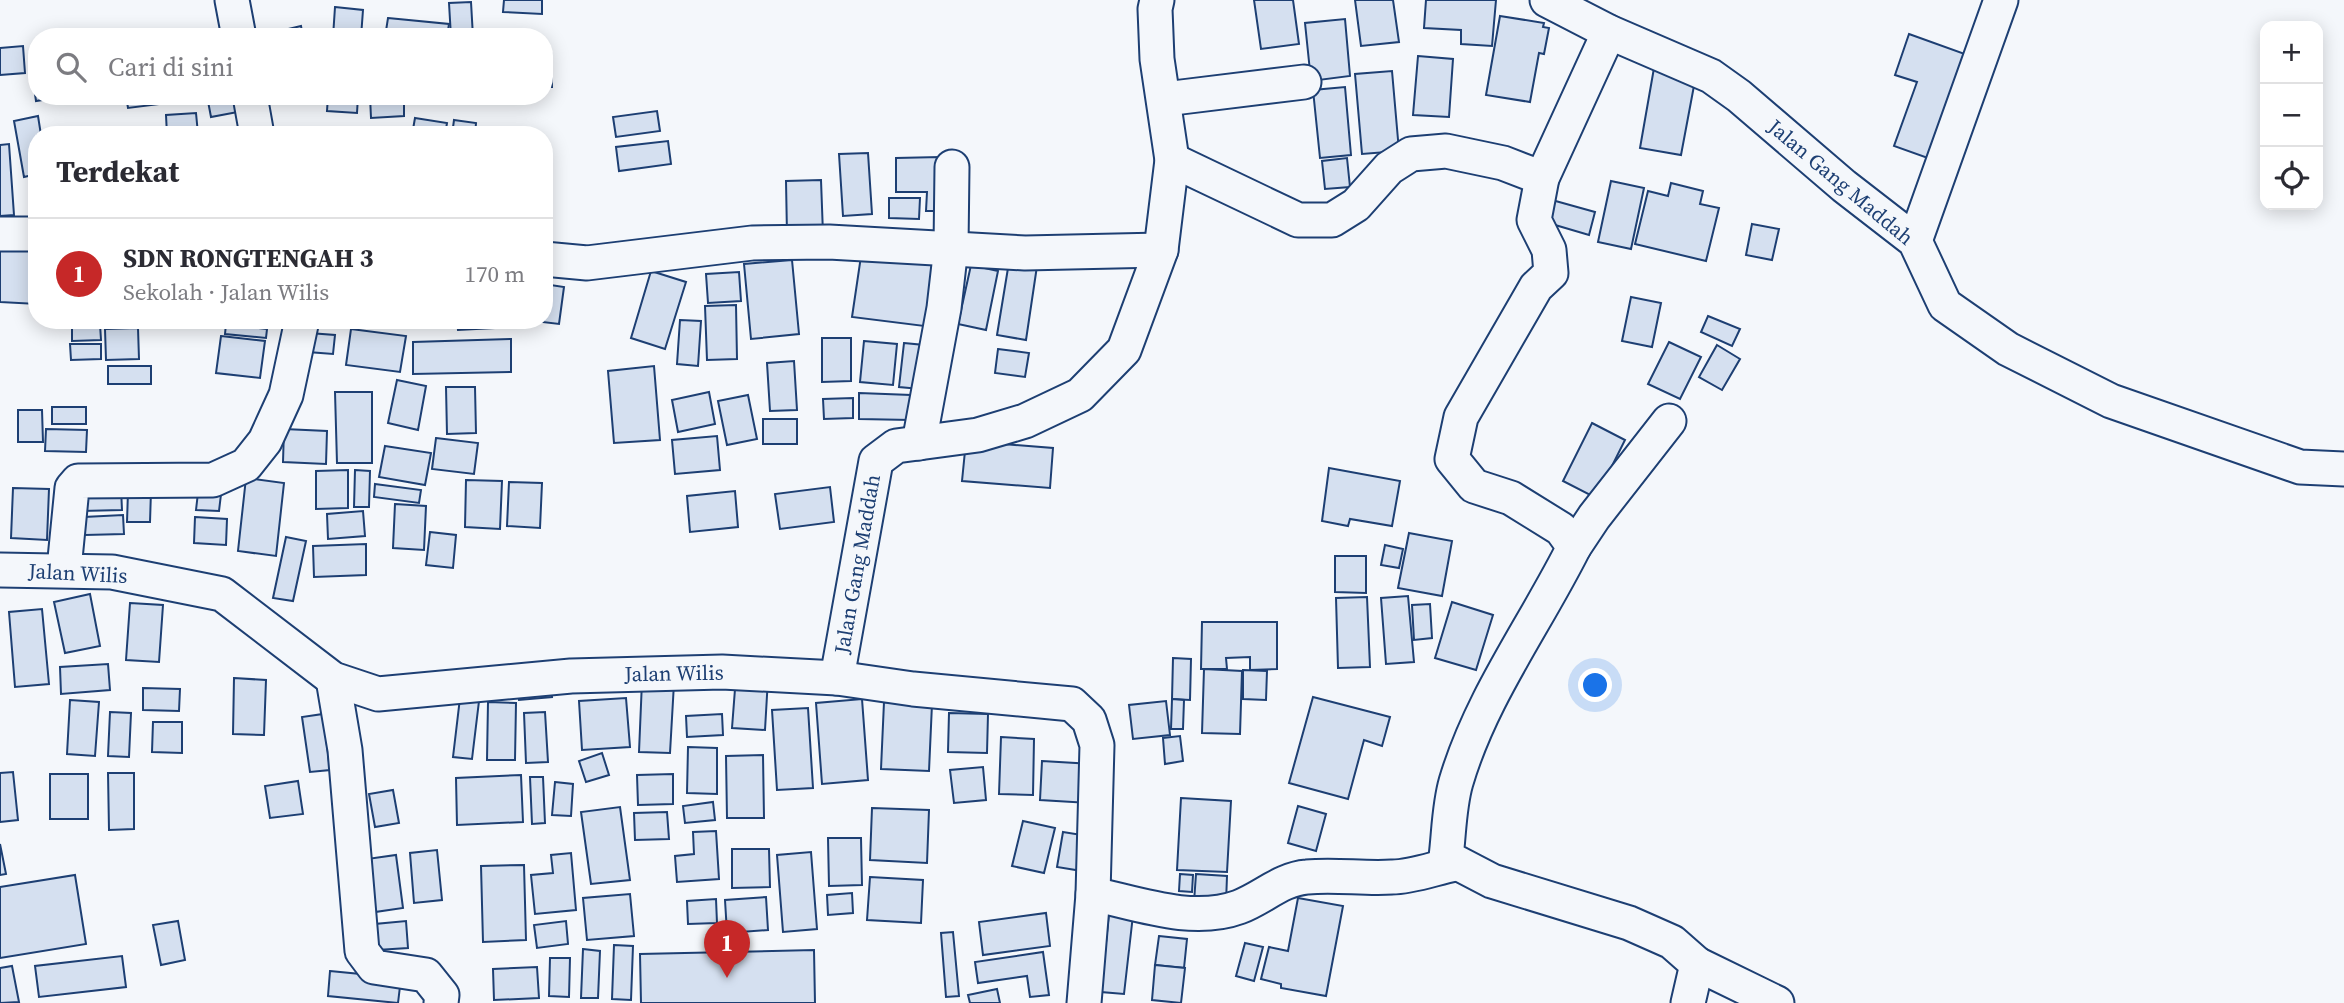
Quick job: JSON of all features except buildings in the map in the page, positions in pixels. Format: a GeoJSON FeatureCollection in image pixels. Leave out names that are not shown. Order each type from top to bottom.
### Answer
{"type":"FeatureCollection","features":[{"type":"Feature","properties":{"kind":"street"},"geometry":{"type":"LineString","coordinates":[[232,0],[237,28]]}},
{"type":"Feature","properties":{"kind":"street","name":"Jalan Gang Maddah"},"geometry":{"type":"LineString","coordinates":[[837,678],[876,461],[896,446],[990,432],[1025,421],[1080,396],[1124,350],[1161,250],[1172,160],[1157,59],[1157,0]]}},
{"type":"Feature","properties":{"kind":"street","name":"Jalan Gang Maddah"},"geometry":{"type":"LineString","coordinates":[[1548,0],[1609,32],[1711,76],[1915,241],[1945,305],[2008,349],[2111,401],[2300,467],[2344,468]]}},
{"type":"Feature","properties":{"kind":"street"},"geometry":{"type":"LineString","coordinates":[[1915,241],[2001,0]]}},
{"type":"Feature","properties":{"kind":"street"},"geometry":{"type":"LineString","coordinates":[[1574,547],[1561,529],[1511,498],[1474,486],[1452,459],[1461,417],[1536,288],[1551,273],[1549,250],[1534,220],[1542,178],[1609,32]]}},
{"type":"Feature","properties":{"kind":"street"},"geometry":{"type":"LineString","coordinates":[[1165,99],[1304,82]]}},
{"type":"Feature","properties":{"kind":"street"},"geometry":{"type":"LineString","coordinates":[[252,105],[255,126]]}},
{"type":"Feature","properties":{"kind":"street"},"geometry":{"type":"LineString","coordinates":[[1172,160],[1298,220],[1332,220],[1356,205],[1389,168],[1411,154],[1446,151],[1503,163],[1542,178]]}},
{"type":"Feature","properties":{"kind":"street"},"geometry":{"type":"LineString","coordinates":[[919,443],[951,247],[951,167]]}},
{"type":"Feature","properties":{"kind":"street"},"geometry":{"type":"LineString","coordinates":[[0,234],[28,234]]}},
{"type":"Feature","properties":{"kind":"street"},"geometry":{"type":"LineString","coordinates":[[553,260],[587,263],[752,243],[829,242],[1025,253],[1161,250]]}},
{"type":"Feature","properties":{"kind":"street"},"geometry":{"type":"LineString","coordinates":[[64,569],[72,488],[78,481],[213,480],[246,465],[265,441],[286,395],[300,329]]}},
{"type":"Feature","properties":{"kind":"street"},"geometry":{"type":"LineString","coordinates":[[1670,421],[1594,517],[1574,547],[1496,685],[1471,738],[1455,786],[1446,857],[1492,881],[1629,923],[1672,942],[1697,964],[1777,1003]]}},
{"type":"Feature","properties":{"kind":"street","name":"Jalan Wilis"},"geometry":{"type":"LineString","coordinates":[[0,570],[64,569],[112,572],[222,594],[333,679],[378,694],[654,672],[837,678],[913,689],[1072,704],[1089,720],[1097,744],[1093,894],[1084,1003]]}},
{"type":"Feature","properties":{"kind":"street"},"geometry":{"type":"LineString","coordinates":[[333,679],[345,750],[362,951],[374,967],[426,975],[442,995],[441,1003]]}},
{"type":"Feature","properties":{"kind":"street"},"geometry":{"type":"LineString","coordinates":[[1093,894],[1172,911],[1210,915],[1237,907],[1259,898],[1280,884],[1304,877],[1354,874],[1393,877],[1455,864]]}},
{"type":"Feature","properties":{"kind":"street"},"geometry":{"type":"LineString","coordinates":[[1688,1003],[1697,964]]}},
{"type":"Feature","properties":{"kind":"place","name":"SDN RONGTENGAH 3"},"geometry":{"type":"Point","coordinates":[727,978]}}]}
